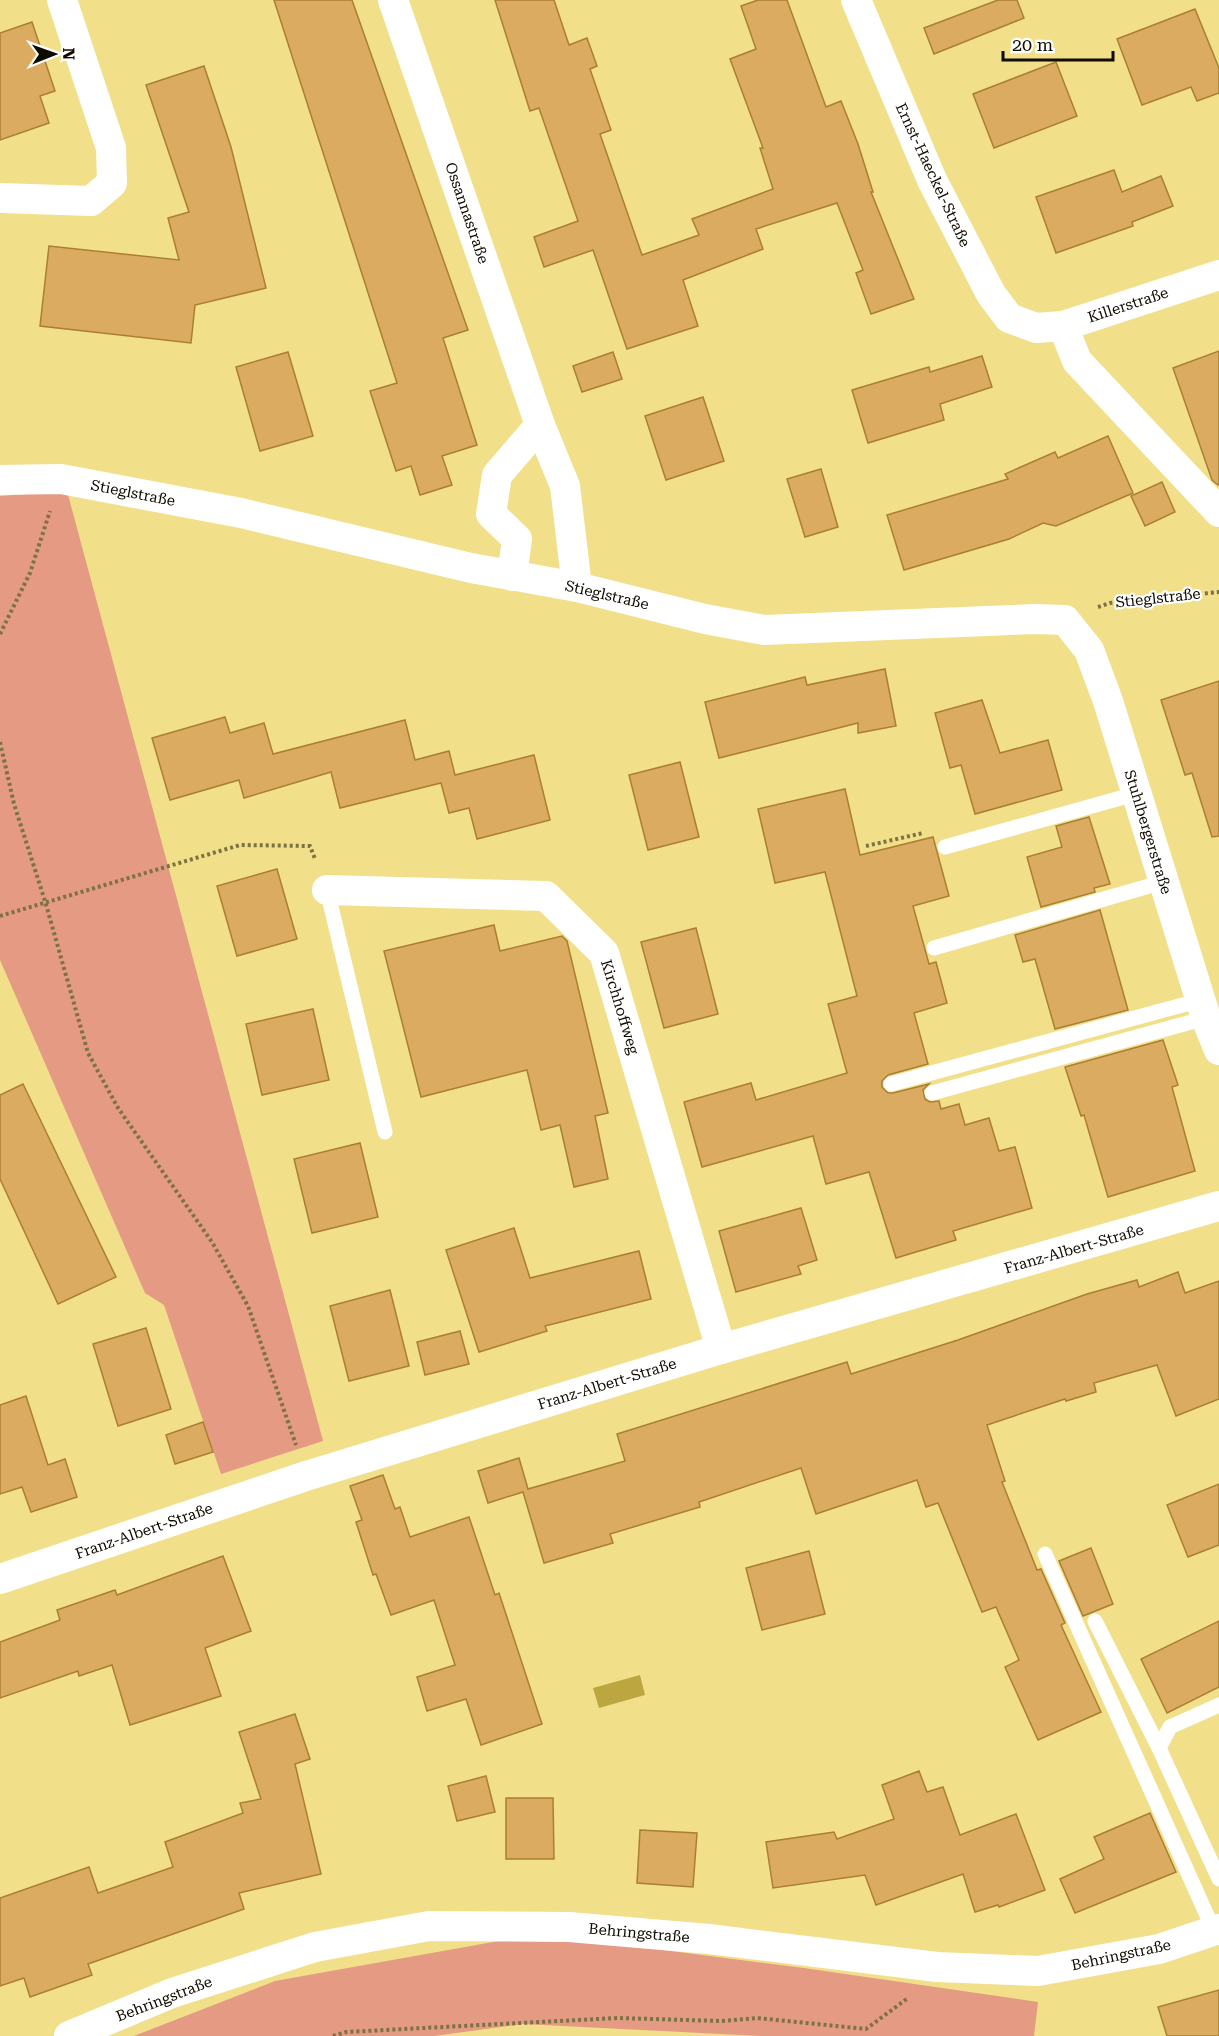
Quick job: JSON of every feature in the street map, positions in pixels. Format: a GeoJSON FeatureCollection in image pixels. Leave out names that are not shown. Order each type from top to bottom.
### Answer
{"type":"FeatureCollection","features":[{"type":"Feature","properties":{"kind":"street"},"geometry":{"type":"LineString","coordinates":[[0,198],[91,201],[112,183],[111,148],[62,0]]}},
{"type":"Feature","properties":{"kind":"street","name":"Ossannastraße"},"geometry":{"type":"LineString","coordinates":[[393,0],[540,425],[565,486],[577,587]]}},
{"type":"Feature","properties":{"kind":"street","name":"Ernst-Haeckel-Straße"},"geometry":{"type":"LineString","coordinates":[[856,0],[932,180],[990,294],[1009,318],[1050,327]]}},
{"type":"Feature","properties":{"kind":"street","name":"Killerstraße"},"geometry":{"type":"LineString","coordinates":[[1050,327],[1219,275]]}},
{"type":"Feature","properties":{"kind":"street"},"geometry":{"type":"LineString","coordinates":[[1050,327],[1077,361],[1219,512]]}},
{"type":"Feature","properties":{"kind":"street"},"geometry":{"type":"LineString","coordinates":[[512,576],[516,539],[491,514],[497,475],[540,425]]}},
{"type":"Feature","properties":{"kind":"street","name":"Stieglstraße"},"geometry":{"type":"LineString","coordinates":[[0,480],[61,479],[241,513],[512,576],[577,587],[705,619],[764,630],[1036,619],[1065,620]]}},
{"type":"Feature","properties":{"kind":"street","name":"Stuhlbergerstraße"},"geometry":{"type":"LineString","coordinates":[[1065,620],[1089,650],[1108,701],[1135,794],[1219,1050]]}},
{"type":"Feature","properties":{"kind":"street","name":"Kirchhoffweg"},"geometry":{"type":"LineString","coordinates":[[327,890],[546,896],[604,953],[721,1349]]}},
{"type":"Feature","properties":{"kind":"street","name":"Franz-Albert-Straße"},"geometry":{"type":"LineString","coordinates":[[0,1579],[306,1476],[721,1349],[1219,1206]]}},
{"type":"Feature","properties":{"kind":"street","name":"Behringstraße"},"geometry":{"type":"LineString","coordinates":[[69,2036],[172,1993],[315,1947],[429,1926],[569,1927],[709,1939],[937,1967],[1038,1971],[1159,1949],[1216,1930]]}},
{"type":"Feature","properties":{"kind":"lane"},"geometry":{"type":"LineString","coordinates":[[945,847],[1135,794]]}},
{"type":"Feature","properties":{"kind":"lane"},"geometry":{"type":"LineString","coordinates":[[933,948],[1163,882]]}},
{"type":"Feature","properties":{"kind":"lane"},"geometry":{"type":"LineString","coordinates":[[327,890],[385,1132]]}},
{"type":"Feature","properties":{"kind":"lane"},"geometry":{"type":"LineString","coordinates":[[891,1084],[1204,1009]]}},
{"type":"Feature","properties":{"kind":"lane"},"geometry":{"type":"LineString","coordinates":[[932,1093],[1204,1009]]}},
{"type":"Feature","properties":{"kind":"lane"},"geometry":{"type":"LineString","coordinates":[[1045,1554],[1216,1930]]}},
{"type":"Feature","properties":{"kind":"lane"},"geometry":{"type":"LineString","coordinates":[[1095,1621],[1159,1748],[1219,1879]]}},
{"type":"Feature","properties":{"kind":"lane"},"geometry":{"type":"LineString","coordinates":[[1159,1748],[1170,1727],[1219,1705]]}},
{"type":"Feature","properties":{"kind":"path"},"geometry":{"type":"LineString","coordinates":[[0,634],[30,573],[61,479]]}},
{"type":"Feature","properties":{"kind":"path","name":"Stieglstraße"},"geometry":{"type":"LineString","coordinates":[[1065,620],[1110,603],[1219,591]]}},
{"type":"Feature","properties":{"kind":"path"},"geometry":{"type":"LineString","coordinates":[[0,742],[14,804],[45,901],[88,1053],[118,1108],[212,1242],[248,1306],[306,1476]]}},
{"type":"Feature","properties":{"kind":"path"},"geometry":{"type":"LineString","coordinates":[[866,846],[942,829],[961,843]]}},
{"type":"Feature","properties":{"kind":"path"},"geometry":{"type":"LineString","coordinates":[[0,916],[240,845],[310,846],[327,890]]}},
{"type":"Feature","properties":{"kind":"path"},"geometry":{"type":"LineString","coordinates":[[333,2036],[346,2032],[369,2030],[617,2018],[722,2021],[757,2018],[866,2029],[919,1990],[937,1967]]}},
{"type":"Feature","properties":{"kind":"shaded area"},"geometry":{"type":"Polygon","coordinates":[[[67,491],[323,1441],[221,1474],[164,1305],[145,1293],[0,960],[0,496],[67,491]]]}},
{"type":"Feature","properties":{"kind":"shaded area"},"geometry":{"type":"Polygon","coordinates":[[[640,1675],[645,1695],[599,1708],[593,1688],[640,1675]]]}},
{"type":"Feature","properties":{"kind":"shaded area"},"geometry":{"type":"Polygon","coordinates":[[[538,1934],[804,1968],[1038,2002],[1034,2036],[761,2036],[523,2024],[434,2036],[134,2036],[275,1981],[538,1934]]]}},
{"type":"Feature","properties":{"kind":"building"},"geometry":{"type":"Polygon","coordinates":[[[274,0],[352,0],[468,330],[443,338],[477,445],[442,456],[452,485],[420,495],[411,466],[396,471],[370,391],[397,383],[274,0]]]}},
{"type":"Feature","properties":{"kind":"building"},"geometry":{"type":"Polygon","coordinates":[[[495,0],[554,0],[569,45],[587,38],[597,66],[590,69],[611,130],[600,134],[642,255],[699,235],[692,219],[773,189],[760,148],[763,148],[730,59],[756,49],[741,6],[758,0],[787,0],[826,107],[841,101],[858,144],[873,192],[871,192],[914,299],[871,314],[856,273],[863,270],[837,203],[756,229],[763,249],[683,280],[698,326],[627,349],[593,250],[544,267],[534,237],[578,221],[539,108],[530,111],[495,0]]]}},
{"type":"Feature","properties":{"kind":"building"},"geometry":{"type":"Polygon","coordinates":[[[998,0],[1017,0],[1024,18],[934,54],[924,28],[998,0]]]}},
{"type":"Feature","properties":{"kind":"building"},"geometry":{"type":"Polygon","coordinates":[[[1195,9],[1219,68],[1219,93],[1197,101],[1191,87],[1142,105],[1117,39],[1195,9]]]}},
{"type":"Feature","properties":{"kind":"building"},"geometry":{"type":"Polygon","coordinates":[[[32,22],[55,91],[40,96],[49,123],[0,140],[0,33],[32,22]]]}},
{"type":"Feature","properties":{"kind":"building"},"geometry":{"type":"Polygon","coordinates":[[[1056,62],[1077,116],[994,148],[973,94],[1056,62]]]}},
{"type":"Feature","properties":{"kind":"building"},"geometry":{"type":"Polygon","coordinates":[[[204,66],[231,147],[266,288],[195,305],[191,343],[40,326],[49,246],[179,260],[168,218],[189,212],[146,85],[204,66]]]}},
{"type":"Feature","properties":{"kind":"building"},"geometry":{"type":"Polygon","coordinates":[[[1114,170],[1122,192],[1161,176],[1173,206],[1132,222],[1133,226],[1056,253],[1036,197],[1114,170]]]}},
{"type":"Feature","properties":{"kind":"building"},"geometry":{"type":"Polygon","coordinates":[[[1219,351],[1218,485],[1212,480],[1173,368],[1219,351]]]}},
{"type":"Feature","properties":{"kind":"building"},"geometry":{"type":"Polygon","coordinates":[[[288,352],[313,436],[260,451],[236,367],[288,352]]]}},
{"type":"Feature","properties":{"kind":"building"},"geometry":{"type":"Polygon","coordinates":[[[613,352],[622,379],[582,392],[573,366],[613,352]]]}},
{"type":"Feature","properties":{"kind":"building"},"geometry":{"type":"Polygon","coordinates":[[[982,356],[992,387],[940,404],[944,420],[868,443],[852,390],[929,367],[930,372],[982,356]]]}},
{"type":"Feature","properties":{"kind":"building"},"geometry":{"type":"Polygon","coordinates":[[[703,397],[724,461],[666,480],[645,416],[703,397]]]}},
{"type":"Feature","properties":{"kind":"building"},"geometry":{"type":"Polygon","coordinates":[[[1108,436],[1133,493],[1056,526],[1043,523],[1009,539],[904,570],[887,515],[1008,479],[1005,474],[1055,452],[1058,458],[1108,436]]]}},
{"type":"Feature","properties":{"kind":"building"},"geometry":{"type":"Polygon","coordinates":[[[821,469],[838,527],[805,537],[787,479],[821,469]]]}},
{"type":"Feature","properties":{"kind":"building"},"geometry":{"type":"Polygon","coordinates":[[[1162,482],[1175,512],[1145,526],[1131,496],[1162,482]]]}},
{"type":"Feature","properties":{"kind":"building"},"geometry":{"type":"Polygon","coordinates":[[[885,669],[896,726],[858,733],[858,723],[719,758],[705,702],[805,677],[807,685],[885,669]]]}},
{"type":"Feature","properties":{"kind":"building"},"geometry":{"type":"Polygon","coordinates":[[[1219,681],[1219,836],[1212,837],[1192,773],[1185,775],[1161,700],[1219,681]]]}},
{"type":"Feature","properties":{"kind":"building"},"geometry":{"type":"Polygon","coordinates":[[[982,700],[1000,753],[1048,740],[1062,790],[975,814],[961,765],[950,768],[935,713],[982,700]]]}},
{"type":"Feature","properties":{"kind":"building"},"geometry":{"type":"Polygon","coordinates":[[[225,717],[230,733],[264,723],[273,754],[405,720],[415,760],[449,751],[455,775],[534,755],[550,820],[477,839],[469,808],[449,813],[441,783],[340,808],[331,772],[244,798],[239,780],[170,800],[152,738],[225,717]]]}},
{"type":"Feature","properties":{"kind":"building"},"geometry":{"type":"Polygon","coordinates":[[[680,762],[699,837],[648,850],[629,775],[680,762]]]}},
{"type":"Feature","properties":{"kind":"building"},"geometry":{"type":"Polygon","coordinates":[[[845,789],[860,855],[933,837],[949,896],[913,906],[929,964],[936,962],[947,1003],[914,1013],[928,1064],[888,1075],[882,1081],[882,1087],[888,1093],[893,1093],[929,1084],[923,1090],[925,1099],[930,1102],[939,1101],[941,1109],[959,1104],[965,1125],[989,1118],[999,1151],[1015,1147],[1032,1208],[953,1231],[956,1240],[896,1258],[869,1172],[826,1184],[813,1136],[702,1167],[684,1102],[751,1083],[756,1100],[847,1073],[828,1004],[857,996],[825,872],[775,883],[758,809],[845,789]]]}},
{"type":"Feature","properties":{"kind":"building"},"geometry":{"type":"Polygon","coordinates":[[[1089,817],[1110,884],[1094,888],[1095,892],[1041,907],[1027,857],[1062,847],[1056,826],[1089,817]]]}},
{"type":"Feature","properties":{"kind":"building"},"geometry":{"type":"Polygon","coordinates":[[[277,869],[297,939],[237,956],[217,886],[277,869]]]}},
{"type":"Feature","properties":{"kind":"building"},"geometry":{"type":"Polygon","coordinates":[[[1100,910],[1128,1010],[1055,1029],[1035,959],[1023,962],[1015,935],[1100,910]]]}},
{"type":"Feature","properties":{"kind":"building"},"geometry":{"type":"Polygon","coordinates":[[[494,925],[500,951],[562,936],[567,941],[608,1113],[595,1116],[608,1179],[574,1187],[560,1125],[541,1130],[527,1070],[421,1097],[384,951],[494,925]]]}},
{"type":"Feature","properties":{"kind":"building"},"geometry":{"type":"Polygon","coordinates":[[[696,928],[718,1014],[664,1028],[641,942],[696,928]]]}},
{"type":"Feature","properties":{"kind":"building"},"geometry":{"type":"Polygon","coordinates":[[[313,1009],[329,1080],[262,1095],[246,1024],[313,1009]]]}},
{"type":"Feature","properties":{"kind":"building"},"geometry":{"type":"Polygon","coordinates":[[[1163,1040],[1178,1085],[1172,1087],[1195,1171],[1108,1197],[1084,1115],[1081,1116],[1065,1067],[1163,1040]]]}},
{"type":"Feature","properties":{"kind":"building"},"geometry":{"type":"Polygon","coordinates":[[[23,1084],[116,1277],[58,1304],[0,1179],[0,1095],[23,1084]]]}},
{"type":"Feature","properties":{"kind":"building"},"geometry":{"type":"Polygon","coordinates":[[[360,1143],[378,1217],[312,1233],[294,1159],[360,1143]]]}},
{"type":"Feature","properties":{"kind":"building"},"geometry":{"type":"Polygon","coordinates":[[[801,1208],[817,1260],[798,1266],[801,1274],[736,1292],[719,1231],[801,1208]]]}},
{"type":"Feature","properties":{"kind":"building"},"geometry":{"type":"Polygon","coordinates":[[[514,1228],[530,1278],[639,1251],[651,1299],[545,1326],[547,1331],[479,1352],[446,1250],[514,1228]]]}},
{"type":"Feature","properties":{"kind":"building"},"geometry":{"type":"Polygon","coordinates":[[[1178,1272],[1185,1293],[1219,1281],[1219,1399],[1176,1416],[1157,1365],[1094,1383],[1096,1392],[1066,1401],[1065,1399],[987,1425],[1005,1481],[1002,1482],[1037,1570],[1041,1569],[1065,1623],[1061,1625],[1101,1712],[1038,1740],[1005,1667],[1019,1660],[996,1607],[982,1612],[938,1503],[926,1507],[917,1480],[816,1514],[801,1468],[699,1502],[700,1507],[610,1534],[613,1543],[544,1563],[523,1492],[488,1503],[478,1471],[519,1458],[528,1489],[625,1461],[617,1434],[847,1362],[851,1374],[958,1340],[1087,1294],[1137,1280],[1139,1287],[1178,1272]]]}},
{"type":"Feature","properties":{"kind":"building"},"geometry":{"type":"Polygon","coordinates":[[[390,1290],[409,1366],[349,1381],[330,1306],[390,1290]]]}},
{"type":"Feature","properties":{"kind":"building"},"geometry":{"type":"Polygon","coordinates":[[[146,1328],[171,1409],[118,1426],[93,1344],[146,1328]]]}},
{"type":"Feature","properties":{"kind":"building"},"geometry":{"type":"Polygon","coordinates":[[[460,1331],[469,1364],[425,1375],[417,1342],[460,1331]]]}},
{"type":"Feature","properties":{"kind":"building"},"geometry":{"type":"Polygon","coordinates":[[[26,1396],[48,1465],[65,1459],[77,1497],[31,1512],[22,1487],[0,1494],[0,1405],[26,1396]]]}},
{"type":"Feature","properties":{"kind":"building"},"geometry":{"type":"Polygon","coordinates":[[[203,1422],[213,1452],[175,1464],[166,1435],[203,1422]]]}},
{"type":"Feature","properties":{"kind":"building"},"geometry":{"type":"Polygon","coordinates":[[[383,1475],[395,1509],[400,1507],[410,1537],[469,1517],[495,1595],[499,1593],[542,1724],[481,1745],[466,1699],[427,1711],[417,1677],[455,1665],[434,1600],[391,1615],[376,1574],[373,1575],[356,1522],[362,1520],[350,1486],[383,1475]]]}},
{"type":"Feature","properties":{"kind":"building"},"geometry":{"type":"Polygon","coordinates":[[[1219,1484],[1219,1545],[1188,1557],[1167,1505],[1219,1484]]]}},
{"type":"Feature","properties":{"kind":"building"},"geometry":{"type":"Polygon","coordinates":[[[1091,1548],[1113,1604],[1083,1616],[1059,1561],[1091,1548]]]}},
{"type":"Feature","properties":{"kind":"building"},"geometry":{"type":"Polygon","coordinates":[[[809,1551],[825,1614],[762,1630],[746,1568],[809,1551]]]}},
{"type":"Feature","properties":{"kind":"building"},"geometry":{"type":"Polygon","coordinates":[[[223,1556],[251,1631],[205,1648],[221,1696],[130,1725],[112,1665],[79,1676],[78,1671],[0,1698],[0,1642],[60,1620],[57,1610],[115,1590],[117,1595],[223,1556]]]}},
{"type":"Feature","properties":{"kind":"building"},"geometry":{"type":"Polygon","coordinates":[[[1219,1621],[1219,1687],[1167,1713],[1141,1659],[1219,1621]]]}},
{"type":"Feature","properties":{"kind":"building"},"geometry":{"type":"Polygon","coordinates":[[[295,1714],[310,1759],[295,1764],[321,1874],[239,1893],[244,1909],[88,1964],[92,1975],[30,1997],[24,1978],[0,1986],[0,1898],[89,1867],[98,1893],[173,1867],[165,1842],[243,1813],[240,1803],[261,1799],[239,1732],[295,1714]]]}},
{"type":"Feature","properties":{"kind":"building"},"geometry":{"type":"Polygon","coordinates":[[[919,1771],[927,1792],[943,1787],[960,1835],[1016,1814],[1045,1890],[999,1907],[998,1905],[975,1912],[963,1874],[876,1905],[865,1875],[773,1888],[766,1842],[834,1832],[837,1839],[894,1819],[882,1785],[919,1771]]]}},
{"type":"Feature","properties":{"kind":"building"},"geometry":{"type":"Polygon","coordinates":[[[486,1776],[495,1812],[457,1821],[448,1786],[486,1776]]]}},
{"type":"Feature","properties":{"kind":"building"},"geometry":{"type":"Polygon","coordinates":[[[506,1798],[553,1798],[554,1859],[506,1859],[506,1798]]]}},
{"type":"Feature","properties":{"kind":"building"},"geometry":{"type":"Polygon","coordinates":[[[1150,1813],[1176,1872],[1075,1913],[1060,1879],[1104,1859],[1094,1837],[1150,1813]]]}},
{"type":"Feature","properties":{"kind":"building"},"geometry":{"type":"Polygon","coordinates":[[[640,1830],[697,1833],[693,1887],[637,1883],[640,1830]]]}},
{"type":"Feature","properties":{"kind":"building"},"geometry":{"type":"Polygon","coordinates":[[[1219,1990],[1219,2036],[1167,2036],[1158,2007],[1219,1990]]]}}]}
